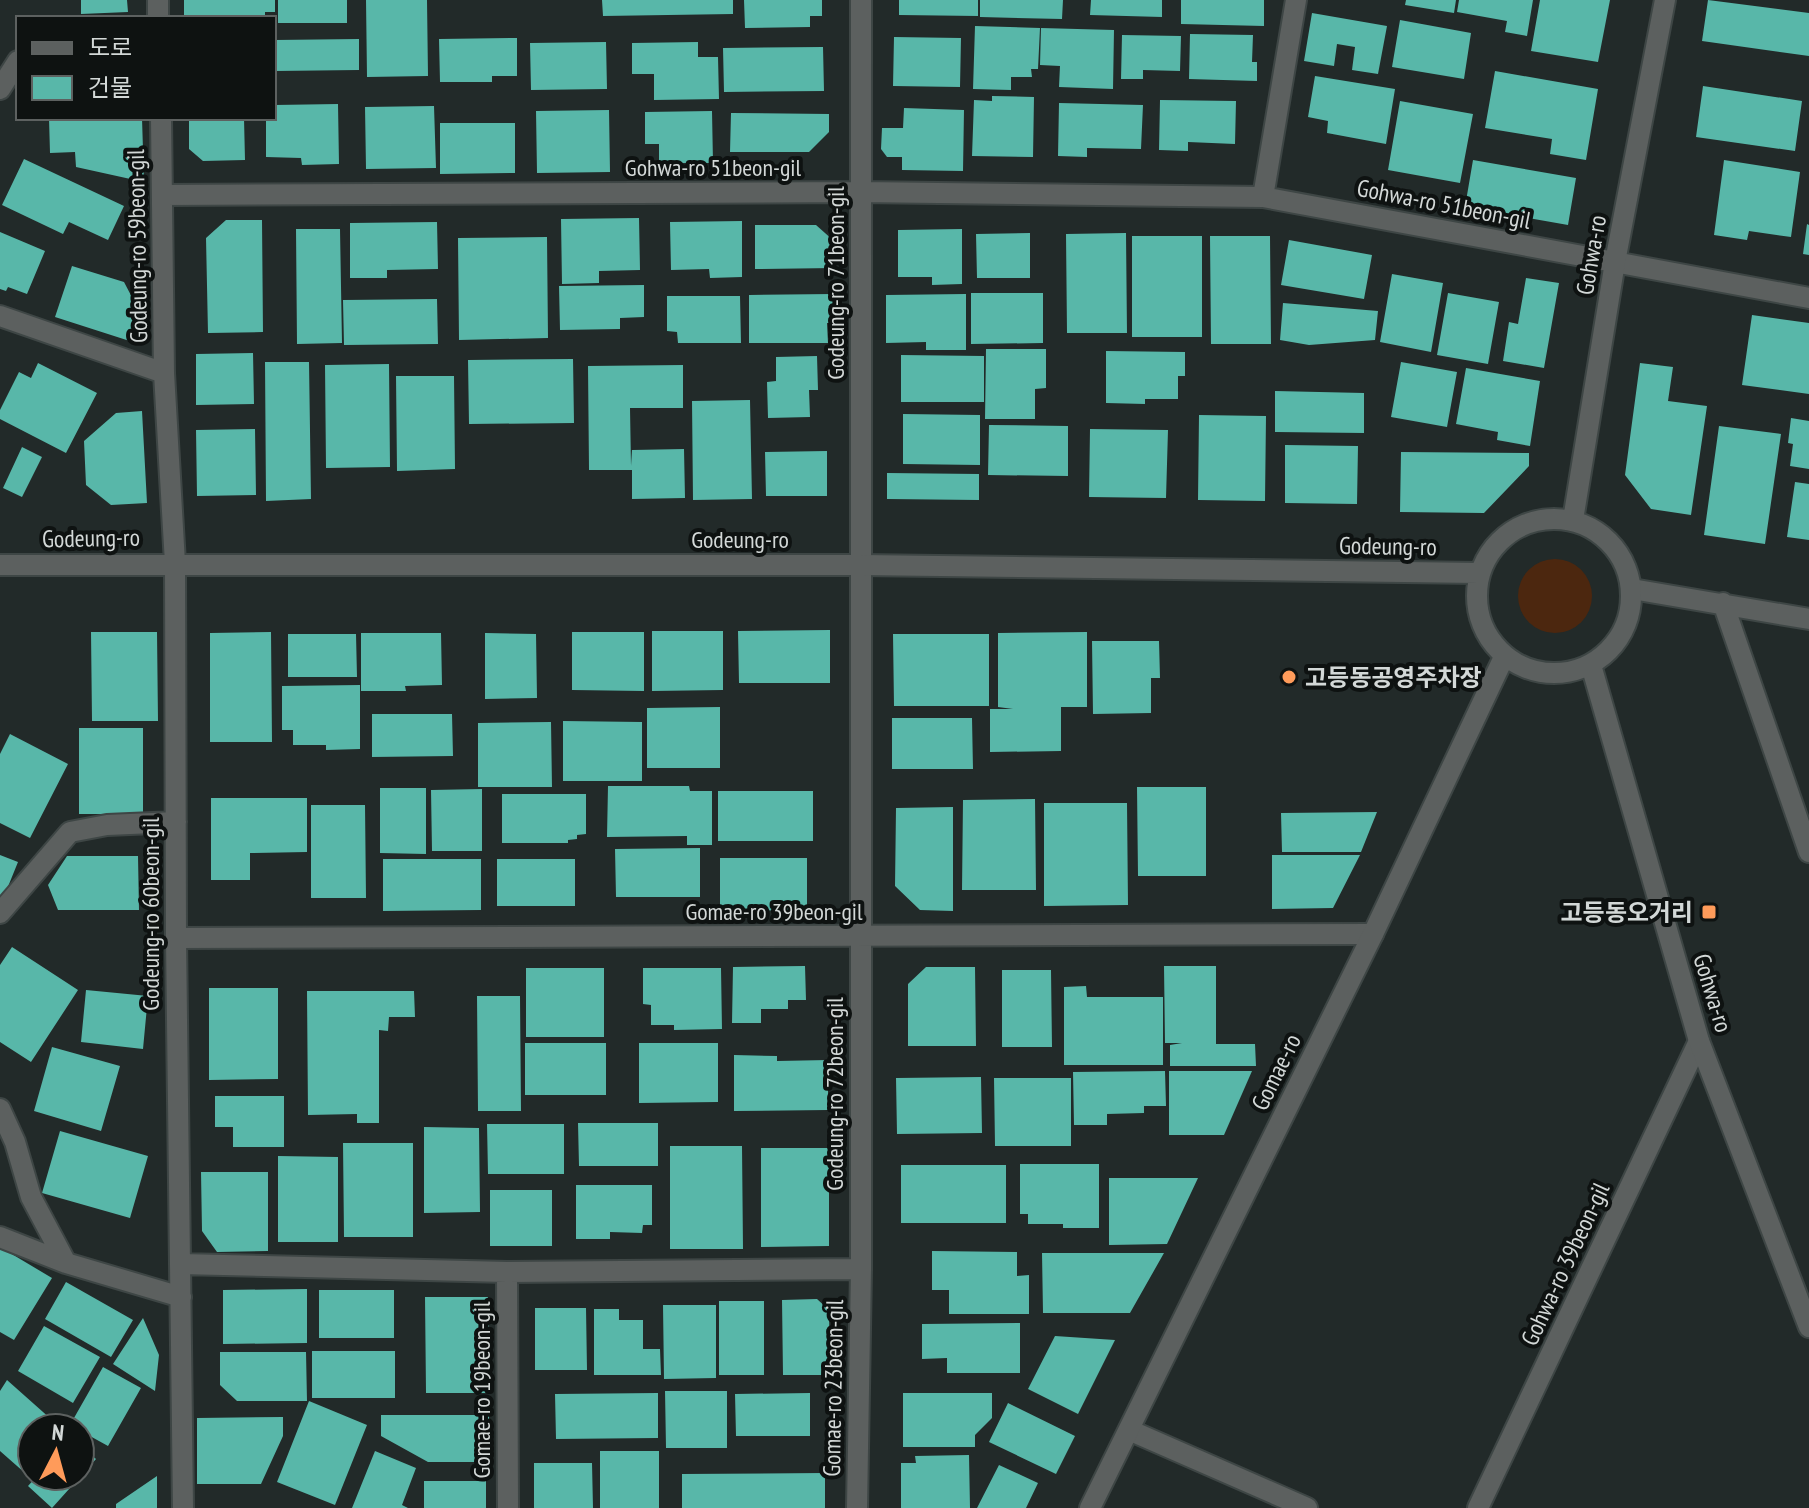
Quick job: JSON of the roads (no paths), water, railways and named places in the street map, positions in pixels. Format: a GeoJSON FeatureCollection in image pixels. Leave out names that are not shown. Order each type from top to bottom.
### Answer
{"type":"FeatureCollection","features":[{"type":"Feature","properties":{"kind":"street","name":"Godeung-ro 71beon-gil"},"geometry":{"type":"LineString","coordinates":[[861,0],[861,565]]}},
{"type":"Feature","properties":{"kind":"street"},"geometry":{"type":"LineString","coordinates":[[1263,197],[1296,0]]}},
{"type":"Feature","properties":{"kind":"street","name":"Gohwa-ro"},"geometry":{"type":"LineString","coordinates":[[1573,520],[1615,262],[1665,0]]}},
{"type":"Feature","properties":{"kind":"street"},"geometry":{"type":"LineString","coordinates":[[0,89],[16,64]]}},
{"type":"Feature","properties":{"kind":"street","name":"Godeung-ro 59beon-gil"},"geometry":{"type":"LineString","coordinates":[[161,120],[164,373],[175,563]]}},
{"type":"Feature","properties":{"kind":"street","name":"Gohwa-ro 51beon-gil"},"geometry":{"type":"LineString","coordinates":[[163,195],[860,192],[1263,197],[1809,298]]}},
{"type":"Feature","properties":{"kind":"street","name":"Godeung-ro 59beon-gil"},"geometry":{"type":"LineString","coordinates":[[0,316],[164,373]]}},
{"type":"Feature","properties":{"kind":"street"},"geometry":{"type":"LineString","coordinates":[[1546,519],[1573,520],[1604,536],[1623,560],[1632,589],[1629,620],[1614,646],[1591,665],[1561,674],[1531,671],[1504,657],[1484,633],[1476,604],[1479,573],[1493,547],[1517,527],[1546,519]]}},
{"type":"Feature","properties":{"kind":"street","name":"Godeung-ro 60beon-gil"},"geometry":{"type":"LineString","coordinates":[[175,563],[181,1297]]}},
{"type":"Feature","properties":{"kind":"street","name":"Godeung-ro"},"geometry":{"type":"LineString","coordinates":[[0,565],[861,565],[1479,573]]}},
{"type":"Feature","properties":{"kind":"street","name":"Godeung-ro 72beon-gil"},"geometry":{"type":"LineString","coordinates":[[861,565],[861,1269]]}},
{"type":"Feature","properties":{"kind":"street"},"geometry":{"type":"LineString","coordinates":[[1632,589],[1809,619]]}},
{"type":"Feature","properties":{"kind":"street"},"geometry":{"type":"LineString","coordinates":[[1723,603],[1809,852]]}},
{"type":"Feature","properties":{"kind":"street","name":"Gomae-ro"},"geometry":{"type":"LineString","coordinates":[[1090,1508],[1373,934],[1504,657]]}},
{"type":"Feature","properties":{"kind":"street","name":"Gohwa-ro"},"geometry":{"type":"LineString","coordinates":[[1591,665],[1699,1041],[1809,1327]]}},
{"type":"Feature","properties":{"kind":"street"},"geometry":{"type":"LineString","coordinates":[[0,913],[70,832],[107,825],[176,822]]}},
{"type":"Feature","properties":{"kind":"street","name":"Gomae-ro 39beon-gil"},"geometry":{"type":"LineString","coordinates":[[176,938],[1373,934]]}},
{"type":"Feature","properties":{"kind":"street","name":"Gohwa-ro 39beon-gil"},"geometry":{"type":"LineString","coordinates":[[1478,1508],[1699,1041]]}},
{"type":"Feature","properties":{"kind":"street"},"geometry":{"type":"LineString","coordinates":[[0,1109],[15,1142],[31,1197],[66,1263]]}},
{"type":"Feature","properties":{"kind":"street"},"geometry":{"type":"LineString","coordinates":[[0,1237],[66,1263],[181,1297],[183,1508]]}},
{"type":"Feature","properties":{"kind":"street"},"geometry":{"type":"LineString","coordinates":[[180,1264],[507,1272],[861,1269]]}},
{"type":"Feature","properties":{"kind":"street","name":"Gomae-ro 23beon-gil"},"geometry":{"type":"LineString","coordinates":[[857,1508],[861,1269]]}},
{"type":"Feature","properties":{"kind":"street","name":"Gomae-ro 19beon-gil"},"geometry":{"type":"LineString","coordinates":[[507,1272],[508,1508]]}},
{"type":"Feature","properties":{"kind":"street"},"geometry":{"type":"LineString","coordinates":[[1129,1430],[1307,1508]]}},
{"type":"Feature","properties":{"kind":"place","name":"고등동공영주차장"},"geometry":{"type":"Point","coordinates":[1289,677]}},
{"type":"Feature","properties":{"kind":"place","name":"고등동오거리"},"geometry":{"type":"Point","coordinates":[1709,912]}}]}
